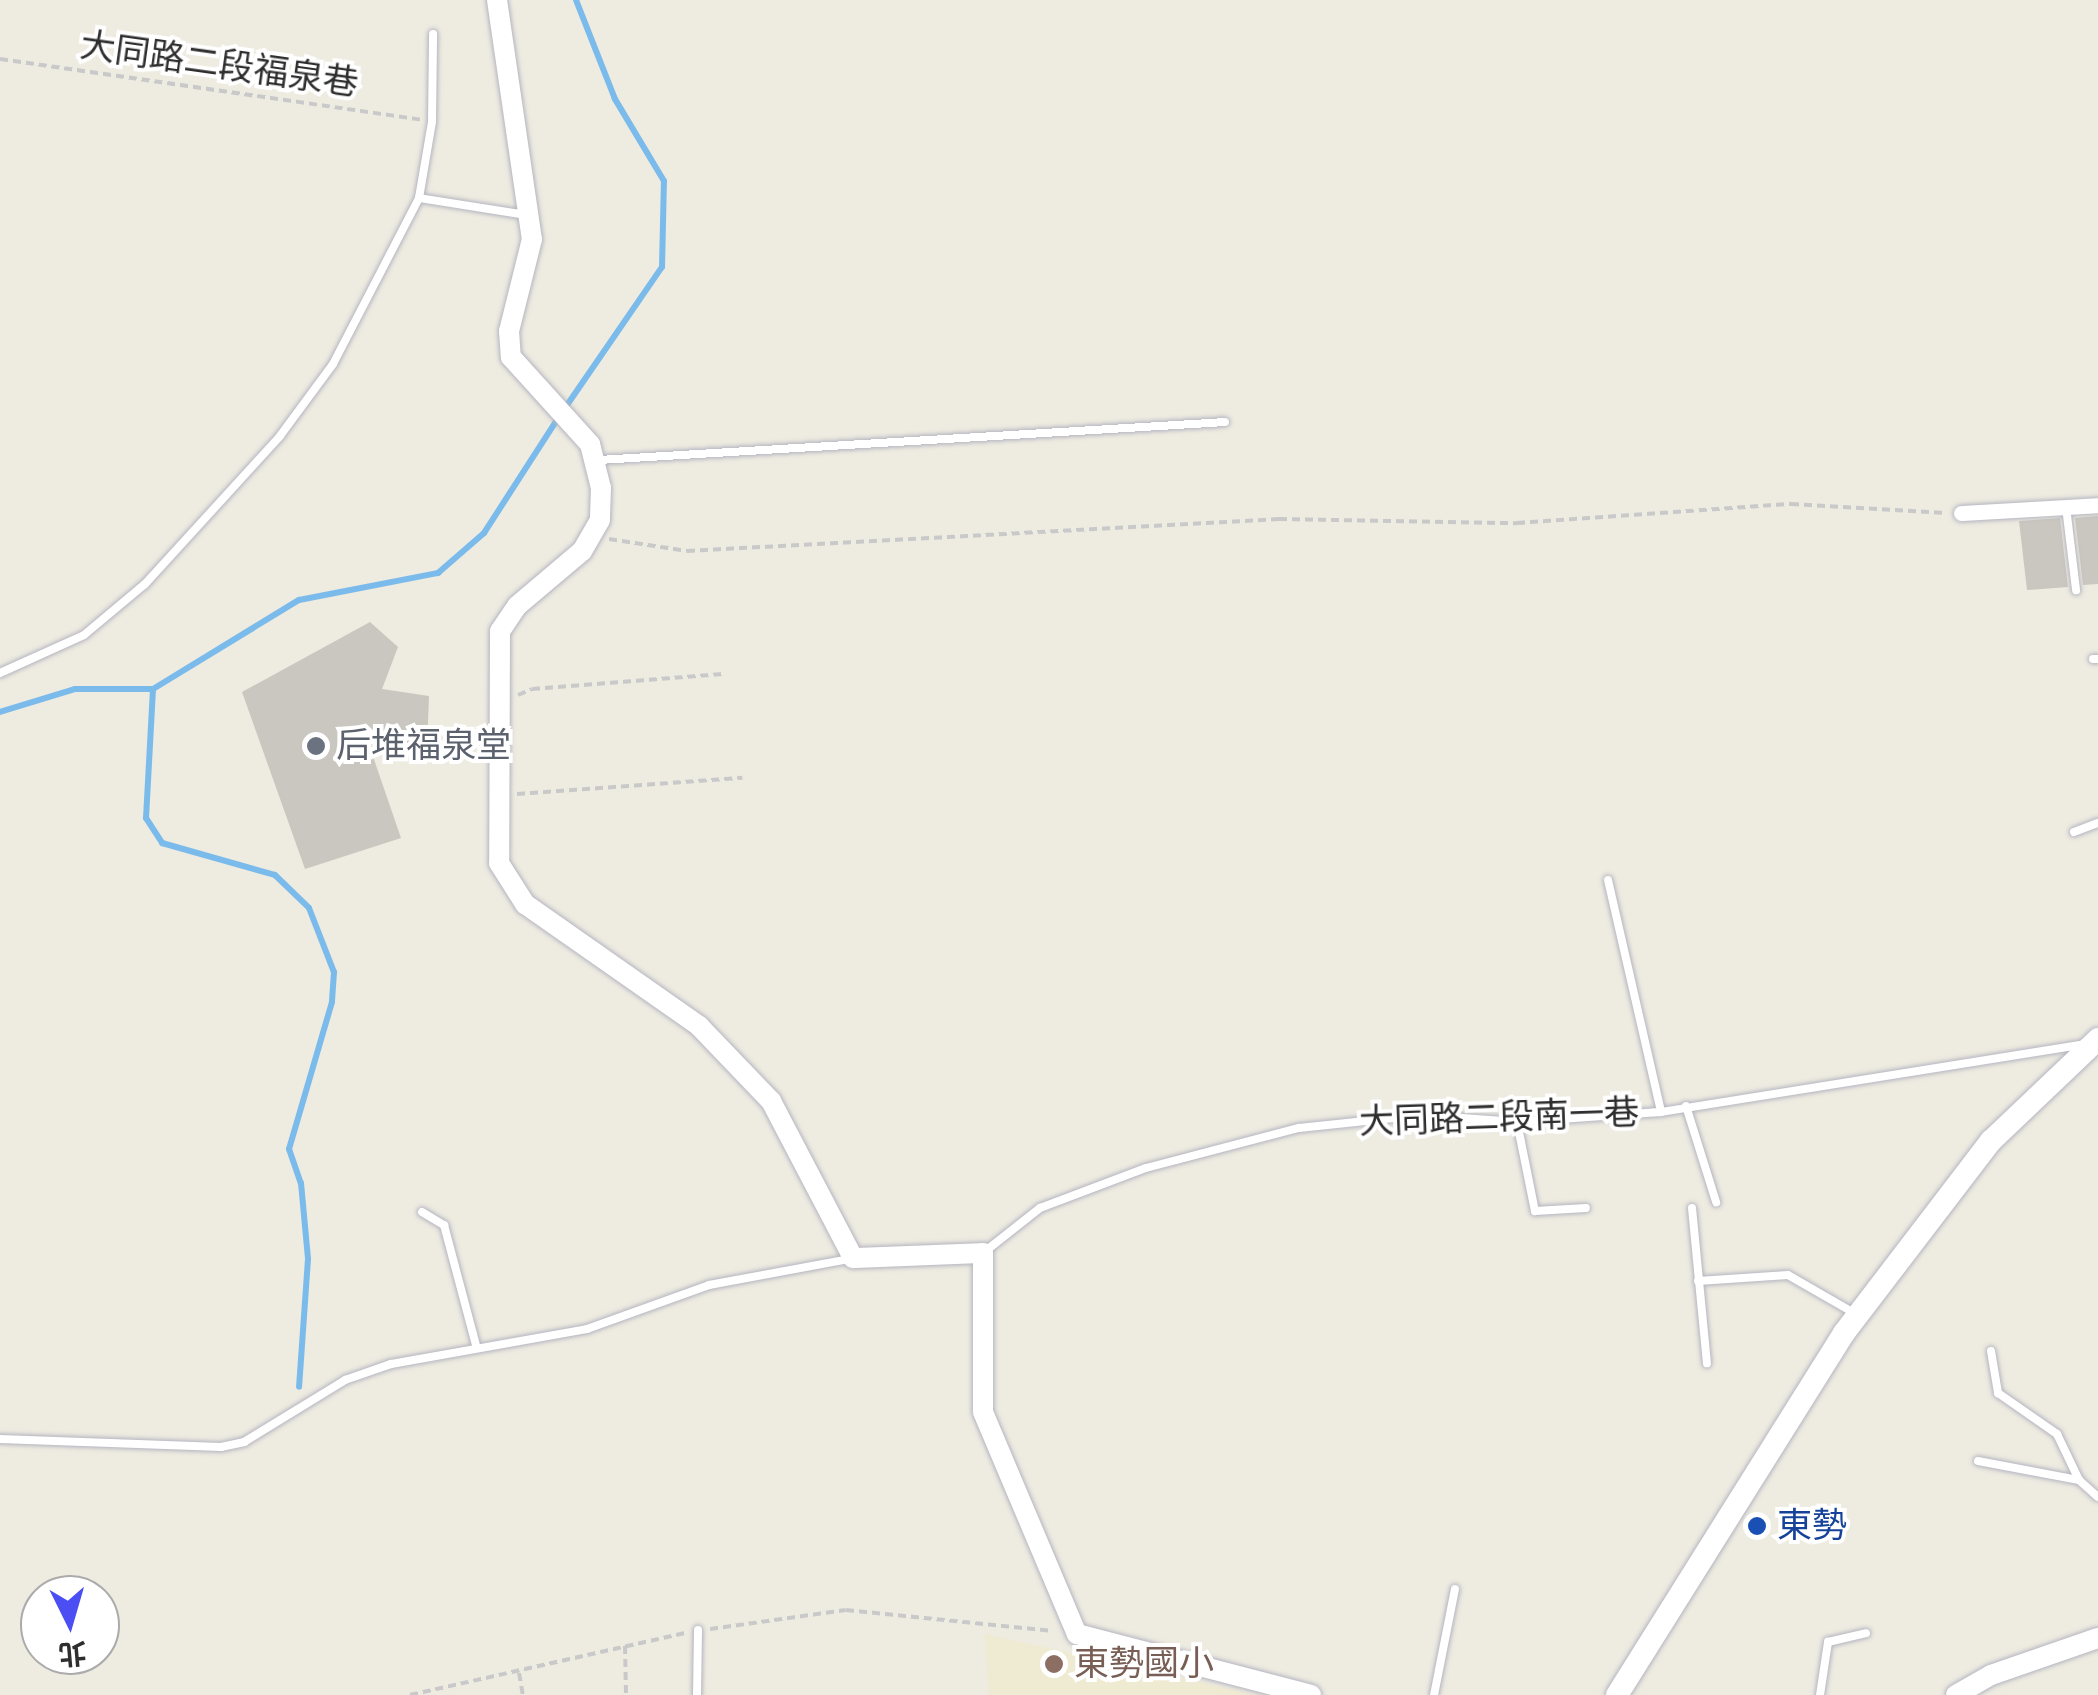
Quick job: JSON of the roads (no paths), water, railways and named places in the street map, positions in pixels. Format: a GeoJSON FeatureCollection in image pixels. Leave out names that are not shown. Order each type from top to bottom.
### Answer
{"type":"FeatureCollection","features":[{"type":"Feature","properties":{"kind":"main road"},"geometry":{"type":"LineString","coordinates":[[1617,1695],[1857,1315],[1991,1141],[2097,1041]]}},
{"type":"Feature","properties":{"kind":"street"},"geometry":{"type":"LineString","coordinates":[[496,0],[532,239],[509,331],[511,357],[599,460],[600,520],[589,538],[500,631],[499,863],[525,904],[699,1026],[771,1101],[853,1258],[984,1253],[983,1412],[1077,1634],[1310,1695]]}},
{"type":"Feature","properties":{"kind":"street"},"geometry":{"type":"LineString","coordinates":[[1961,514],[2098,504]]}},
{"type":"Feature","properties":{"kind":"street"},"geometry":{"type":"LineString","coordinates":[[1956,1695],[1991,1675],[2098,1638]]}},
{"type":"Feature","properties":{"kind":"lane"},"geometry":{"type":"LineString","coordinates":[[0,673],[84,635],[210,518],[332,364],[420,198],[432,122],[433,34]]}},
{"type":"Feature","properties":{"kind":"lane"},"geometry":{"type":"LineString","coordinates":[[420,198],[530,216]]}},
{"type":"Feature","properties":{"kind":"lane"},"geometry":{"type":"LineString","coordinates":[[599,460],[1225,422]]}},
{"type":"Feature","properties":{"kind":"lane"},"geometry":{"type":"LineString","coordinates":[[2066,507],[2076,590]]}},
{"type":"Feature","properties":{"kind":"lane"},"geometry":{"type":"LineString","coordinates":[[2074,832],[2098,823]]}},
{"type":"Feature","properties":{"kind":"lane"},"geometry":{"type":"LineString","coordinates":[[1608,880],[1661,1112]]}},
{"type":"Feature","properties":{"kind":"lane","name":"大同路二段南一巷"},"geometry":{"type":"LineString","coordinates":[[984,1253],[1040,1208],[1299,1128],[1422,1115],[1517,1122],[1661,1112],[1966,1067],[2097,1041]]}},
{"type":"Feature","properties":{"kind":"lane"},"geometry":{"type":"LineString","coordinates":[[1686,1106],[1716,1202]]}},
{"type":"Feature","properties":{"kind":"lane"},"geometry":{"type":"LineString","coordinates":[[1517,1122],[1535,1211],[1586,1208]]}},
{"type":"Feature","properties":{"kind":"lane"},"geometry":{"type":"LineString","coordinates":[[1692,1208],[1707,1363]]}},
{"type":"Feature","properties":{"kind":"lane"},"geometry":{"type":"LineString","coordinates":[[422,1212],[444,1225],[476,1345]]}},
{"type":"Feature","properties":{"kind":"lane"},"geometry":{"type":"LineString","coordinates":[[0,1439],[221,1447],[244,1442],[345,1380],[476,1345],[587,1329],[709,1284],[853,1258]]}},
{"type":"Feature","properties":{"kind":"lane"},"geometry":{"type":"LineString","coordinates":[[1698,1281],[1788,1276],[1857,1315]]}},
{"type":"Feature","properties":{"kind":"lane"},"geometry":{"type":"LineString","coordinates":[[1990,1351],[1998,1394],[2057,1434],[2079,1480],[2098,1497]]}},
{"type":"Feature","properties":{"kind":"lane"},"geometry":{"type":"LineString","coordinates":[[1978,1461],[2079,1480]]}},
{"type":"Feature","properties":{"kind":"lane"},"geometry":{"type":"LineString","coordinates":[[1434,1695],[1455,1589]]}},
{"type":"Feature","properties":{"kind":"lane"},"geometry":{"type":"LineString","coordinates":[[698,1630],[698,1695]]}},
{"type":"Feature","properties":{"kind":"lane"},"geometry":{"type":"LineString","coordinates":[[1820,1695],[1828,1642],[1866,1633]]}},
{"type":"Feature","properties":{"kind":"waterway"},"geometry":{"type":"LineString","coordinates":[[565,408],[662,267],[664,181],[615,99],[576,0]]}},
{"type":"Feature","properties":{"kind":"waterway"},"geometry":{"type":"LineString","coordinates":[[0,712],[75,689],[153,689],[299,600],[438,573],[484,533],[558,418]]}},
{"type":"Feature","properties":{"kind":"waterway"},"geometry":{"type":"LineString","coordinates":[[153,689],[146,818],[162,843],[275,875],[309,908],[334,972],[332,1002],[289,1149],[301,1183],[308,1259],[299,1387]]}},
{"type":"Feature","properties":{"kind":"place","name":"后堆福泉堂"},"geometry":{"type":"Point","coordinates":[316,746]}},
{"type":"Feature","properties":{"kind":"place","name":"東勢"},"geometry":{"type":"Point","coordinates":[1757,1526]}},
{"type":"Feature","properties":{"kind":"place","name":"東勢國小"},"geometry":{"type":"Point","coordinates":[1054,1664]}}]}
